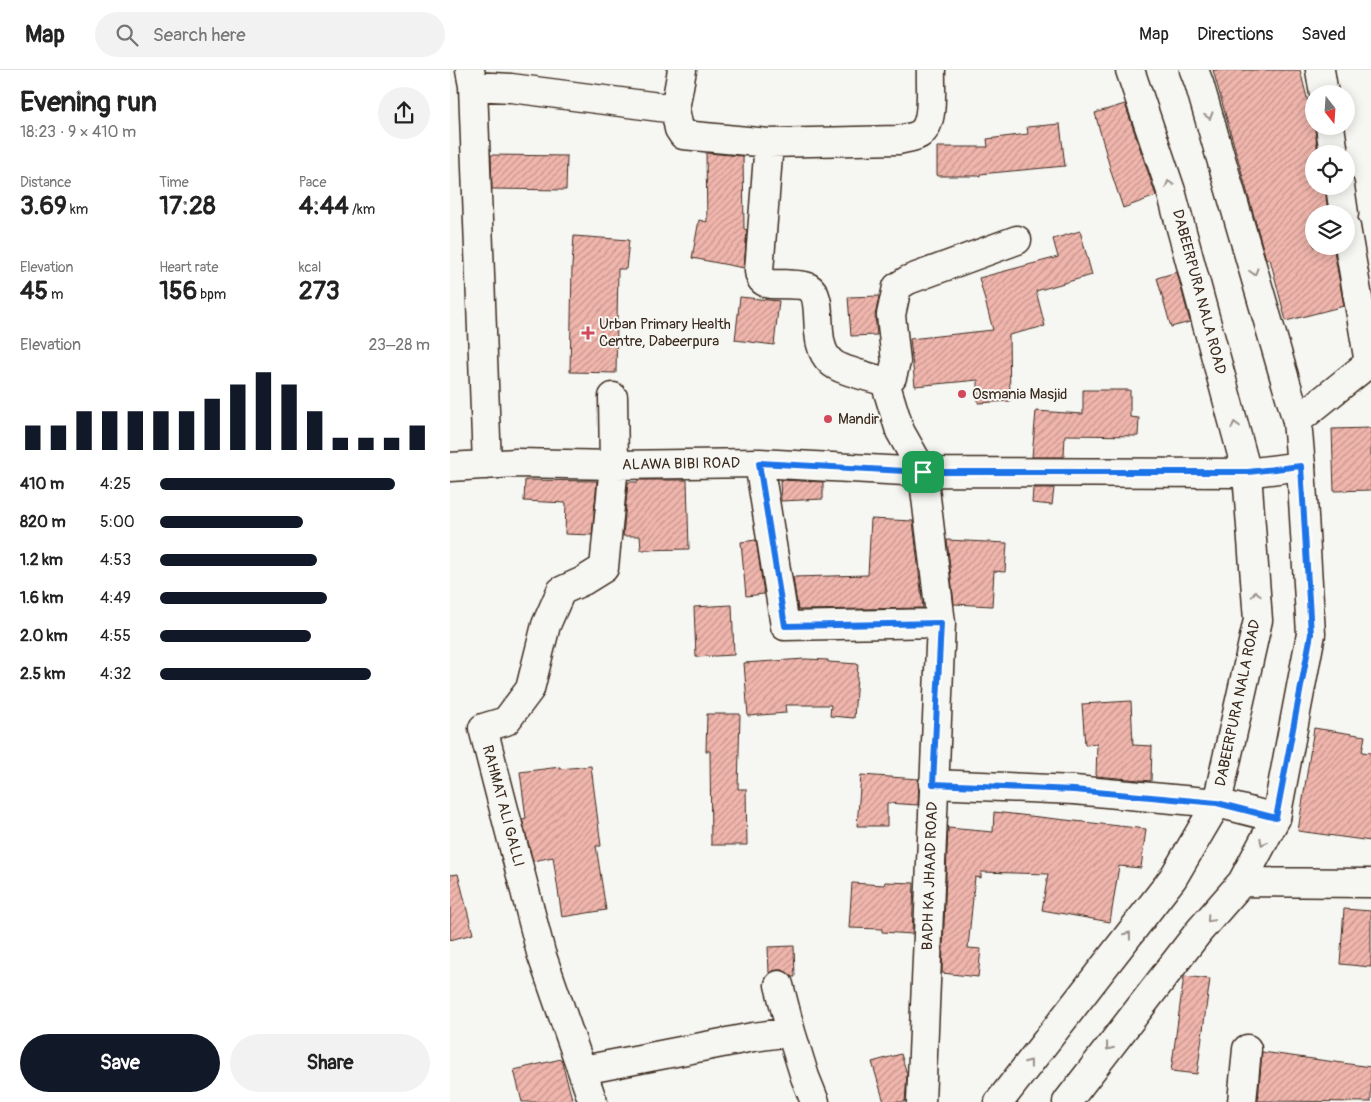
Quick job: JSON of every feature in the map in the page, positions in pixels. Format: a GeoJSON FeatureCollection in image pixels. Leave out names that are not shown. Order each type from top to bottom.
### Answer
{"type":"FeatureCollection","features":[{"type":"Feature","properties":{"kind":"street"},"geometry":{"type":"LineString","coordinates":[[682,70],[675,109],[679,129],[683,135],[769,143],[898,140],[910,138],[922,132],[930,115],[930,70]]}},
{"type":"Feature","properties":{"kind":"street","name":"DABEERPURA NALA ROAD"},"geometry":{"type":"LineString","coordinates":[[999,1102],[1173,878],[1217,803],[1258,620],[1248,472],[1171,191],[1130,70]]}},
{"type":"Feature","properties":{"kind":"street"},"geometry":{"type":"LineString","coordinates":[[1067,1102],[1200,930],[1242,882],[1276,818],[1311,634],[1297,421],[1194,70]]}},
{"type":"Feature","properties":{"kind":"street"},"geometry":{"type":"LineString","coordinates":[[1320,70],[1322,85]]}},
{"type":"Feature","properties":{"kind":"street"},"geometry":{"type":"LineString","coordinates":[[487,465],[472,78],[511,88],[675,109]]}},
{"type":"Feature","properties":{"kind":"street"},"geometry":{"type":"LineString","coordinates":[[769,143],[760,278],[765,283],[807,286],[813,292],[817,301],[820,342],[824,354],[830,362],[838,368],[886,382]]}},
{"type":"Feature","properties":{"kind":"street"},"geometry":{"type":"LineString","coordinates":[[886,382],[892,377],[896,362],[891,315],[897,287],[908,280],[1017,240]]}},
{"type":"Feature","properties":{"kind":"street"},"geometry":{"type":"LineString","coordinates":[[1297,421],[1370,363],[1351,255]]}},
{"type":"Feature","properties":{"kind":"street"},"geometry":{"type":"LineString","coordinates":[[886,382],[900,431],[923,472]]}},
{"type":"Feature","properties":{"kind":"street"},"geometry":{"type":"LineString","coordinates":[[613,397],[614,465]]}},
{"type":"Feature","properties":{"kind":"street","name":"ALAWA BIBI ROAD"},"geometry":{"type":"LineString","coordinates":[[450,468],[518,463],[614,465],[759,463],[923,472],[1248,472],[1301,466]]}},
{"type":"Feature","properties":{"kind":"street"},"geometry":{"type":"LineString","coordinates":[[759,463],[785,626],[941,623]]}},
{"type":"Feature","properties":{"kind":"street","name":"RAHMAT ALI GALLI"},"geometry":{"type":"LineString","coordinates":[[593,1102],[541,953],[483,728],[506,721],[530,689],[546,625],[561,591],[583,581],[604,568],[614,465]]}},
{"type":"Feature","properties":{"kind":"street","name":"BADH KA JHAAD ROAD"},"geometry":{"type":"LineString","coordinates":[[921,1102],[941,623],[923,472]]}},
{"type":"Feature","properties":{"kind":"street"},"geometry":{"type":"LineString","coordinates":[[933,784],[1074,790],[1217,803],[1276,818]]}},
{"type":"Feature","properties":{"kind":"street"},"geometry":{"type":"LineString","coordinates":[[1242,882],[1371,883]]}},
{"type":"Feature","properties":{"kind":"street"},"geometry":{"type":"LineString","coordinates":[[779,985],[791,1032],[815,1102]]}},
{"type":"Feature","properties":{"kind":"street"},"geometry":{"type":"LineString","coordinates":[[583,1070],[753,1037],[791,1032]]}},
{"type":"Feature","properties":{"kind":"street"},"geometry":{"type":"LineString","coordinates":[[1242,1102],[1247,1048]]}},
{"type":"Feature","properties":{"kind":"building"},"geometry":{"type":"Polygon","coordinates":[[[1213,70],[1300,70],[1305,90],[1305,135],[1316,135],[1317,145],[1305,145],[1305,195],[1326,195],[1327,205],[1305,205],[1305,255],[1335,255],[1344,306],[1286,321],[1270,259],[1266,259],[1213,70]]]}},
{"type":"Feature","properties":{"kind":"building"},"geometry":{"type":"Polygon","coordinates":[[[1125,104],[1156,196],[1123,208],[1095,113],[1125,104]]]}},
{"type":"Feature","properties":{"kind":"building"},"geometry":{"type":"Polygon","coordinates":[[[1060,124],[1065,166],[980,174],[980,176],[937,176],[937,147],[988,147],[987,139],[1028,134],[1027,127],[1060,124]]]}},
{"type":"Feature","properties":{"kind":"building"},"geometry":{"type":"Polygon","coordinates":[[[706,153],[743,156],[744,229],[747,230],[744,268],[692,258],[699,220],[707,222],[706,153]]]}},
{"type":"Feature","properties":{"kind":"building"},"geometry":{"type":"Polygon","coordinates":[[[491,155],[567,156],[566,190],[492,189],[491,155]]]}},
{"type":"Feature","properties":{"kind":"building"},"geometry":{"type":"Polygon","coordinates":[[[1080,231],[1092,275],[1036,291],[1045,326],[1009,335],[1010,401],[978,403],[978,380],[915,386],[910,339],[993,330],[979,278],[1058,257],[1053,239],[1080,231]]]}},
{"type":"Feature","properties":{"kind":"building"},"geometry":{"type":"Polygon","coordinates":[[[574,236],[629,240],[626,269],[618,269],[616,373],[570,372],[574,236]]]}},
{"type":"Feature","properties":{"kind":"building"},"geometry":{"type":"Polygon","coordinates":[[[1177,272],[1190,322],[1171,327],[1157,278],[1177,272]]]}},
{"type":"Feature","properties":{"kind":"building"},"geometry":{"type":"Polygon","coordinates":[[[879,296],[875,316],[877,335],[851,336],[848,297],[879,296]]]}},
{"type":"Feature","properties":{"kind":"building"},"geometry":{"type":"Polygon","coordinates":[[[740,297],[779,301],[774,345],[735,340],[740,297]]]}},
{"type":"Feature","properties":{"kind":"building"},"geometry":{"type":"Polygon","coordinates":[[[1083,390],[1130,390],[1130,417],[1139,418],[1138,436],[1065,435],[1064,457],[1032,457],[1036,411],[1083,414],[1083,390]]]}},
{"type":"Feature","properties":{"kind":"building"},"geometry":{"type":"Polygon","coordinates":[[[1371,428],[1371,490],[1334,491],[1332,429],[1371,428]]]}},
{"type":"Feature","properties":{"kind":"building"},"geometry":{"type":"Polygon","coordinates":[[[525,480],[597,481],[592,535],[565,534],[566,503],[524,501],[525,480]]]}},
{"type":"Feature","properties":{"kind":"building"},"geometry":{"type":"Polygon","coordinates":[[[638,480],[687,480],[689,549],[641,550],[640,536],[623,536],[628,482],[638,482],[638,480]]]}},
{"type":"Feature","properties":{"kind":"building"},"geometry":{"type":"Polygon","coordinates":[[[780,480],[823,482],[823,499],[781,501],[780,480]]]}},
{"type":"Feature","properties":{"kind":"building"},"geometry":{"type":"Polygon","coordinates":[[[1033,488],[1054,488],[1052,505],[1032,503],[1033,488]]]}},
{"type":"Feature","properties":{"kind":"building"},"geometry":{"type":"Polygon","coordinates":[[[871,519],[913,521],[923,608],[798,610],[793,577],[868,575],[871,519]]]}},
{"type":"Feature","properties":{"kind":"building"},"geometry":{"type":"Polygon","coordinates":[[[756,540],[764,594],[746,596],[741,542],[756,540]]]}},
{"type":"Feature","properties":{"kind":"building"},"geometry":{"type":"Polygon","coordinates":[[[947,540],[1007,543],[1005,572],[994,571],[992,606],[954,604],[947,540]]]}},
{"type":"Feature","properties":{"kind":"building"},"geometry":{"type":"Polygon","coordinates":[[[732,605],[734,655],[696,657],[694,607],[732,605]]]}},
{"type":"Feature","properties":{"kind":"building"},"geometry":{"type":"Polygon","coordinates":[[[805,659],[858,664],[854,718],[830,716],[831,705],[785,705],[786,713],[748,716],[744,663],[805,659]]]}},
{"type":"Feature","properties":{"kind":"building"},"geometry":{"type":"Polygon","coordinates":[[[1131,701],[1133,745],[1152,746],[1151,781],[1096,776],[1097,744],[1085,745],[1082,704],[1131,701]]]}},
{"type":"Feature","properties":{"kind":"building"},"geometry":{"type":"Polygon","coordinates":[[[707,714],[740,714],[738,789],[746,789],[747,845],[711,845],[710,751],[706,751],[707,714]]]}},
{"type":"Feature","properties":{"kind":"building"},"geometry":{"type":"Polygon","coordinates":[[[1314,728],[1365,736],[1362,752],[1371,753],[1371,841],[1298,831],[1314,728]]]}},
{"type":"Feature","properties":{"kind":"building"},"geometry":{"type":"Polygon","coordinates":[[[591,766],[601,846],[596,846],[606,910],[562,917],[553,857],[533,861],[522,819],[526,818],[520,772],[560,767],[560,769],[591,766]]]}},
{"type":"Feature","properties":{"kind":"building"},"geometry":{"type":"Polygon","coordinates":[[[861,775],[919,779],[918,805],[887,803],[887,826],[857,826],[861,775]]]}},
{"type":"Feature","properties":{"kind":"building"},"geometry":{"type":"Polygon","coordinates":[[[994,812],[1146,829],[1141,868],[1119,866],[1110,922],[1042,910],[1048,874],[981,872],[981,878],[975,877],[968,948],[981,949],[978,977],[942,973],[948,828],[993,832],[994,812]]]}},
{"type":"Feature","properties":{"kind":"building"},"geometry":{"type":"Polygon","coordinates":[[[458,874],[473,934],[450,940],[450,875],[458,874]]]}},
{"type":"Feature","properties":{"kind":"building"},"geometry":{"type":"Polygon","coordinates":[[[885,882],[914,883],[912,934],[882,932],[882,929],[849,928],[852,883],[884,885],[885,882]]]}},
{"type":"Feature","properties":{"kind":"building"},"geometry":{"type":"Polygon","coordinates":[[[1344,909],[1371,911],[1371,967],[1340,964],[1344,909]]]}},
{"type":"Feature","properties":{"kind":"building"},"geometry":{"type":"Polygon","coordinates":[[[794,946],[795,977],[792,977],[783,970],[769,973],[768,947],[794,946]]]}},
{"type":"Feature","properties":{"kind":"building"},"geometry":{"type":"Polygon","coordinates":[[[1184,976],[1210,979],[1197,1074],[1171,1071],[1184,976]]]}},
{"type":"Feature","properties":{"kind":"building"},"geometry":{"type":"Polygon","coordinates":[[[1262,1052],[1371,1067],[1371,1102],[1258,1101],[1262,1052]]]}},
{"type":"Feature","properties":{"kind":"building"},"geometry":{"type":"Polygon","coordinates":[[[901,1054],[907,1074],[905,1102],[884,1102],[872,1062],[901,1054]]]}},
{"type":"Feature","properties":{"kind":"building"},"geometry":{"type":"Polygon","coordinates":[[[561,1059],[573,1102],[522,1102],[514,1070],[561,1059]]]}},
{"type":"Feature","properties":{"kind":"place","name":"Urban Primary Health Centre, Dabeerpura"},"geometry":{"type":"Point","coordinates":[588,333]}},
{"type":"Feature","properties":{"kind":"place","name":"Osmania Masjid"},"geometry":{"type":"Point","coordinates":[962,394]}},
{"type":"Feature","properties":{"kind":"place","name":"Mandir"},"geometry":{"type":"Point","coordinates":[828,419]}},
{"type":"Feature","properties":{"kind":"route"},"geometry":{"type":"LineString","coordinates":[[759,463],[923,472],[1248,472],[1301,466],[1311,634],[1276,818],[1217,803],[1074,790],[933,784],[941,623],[785,626],[759,463]]}}]}
